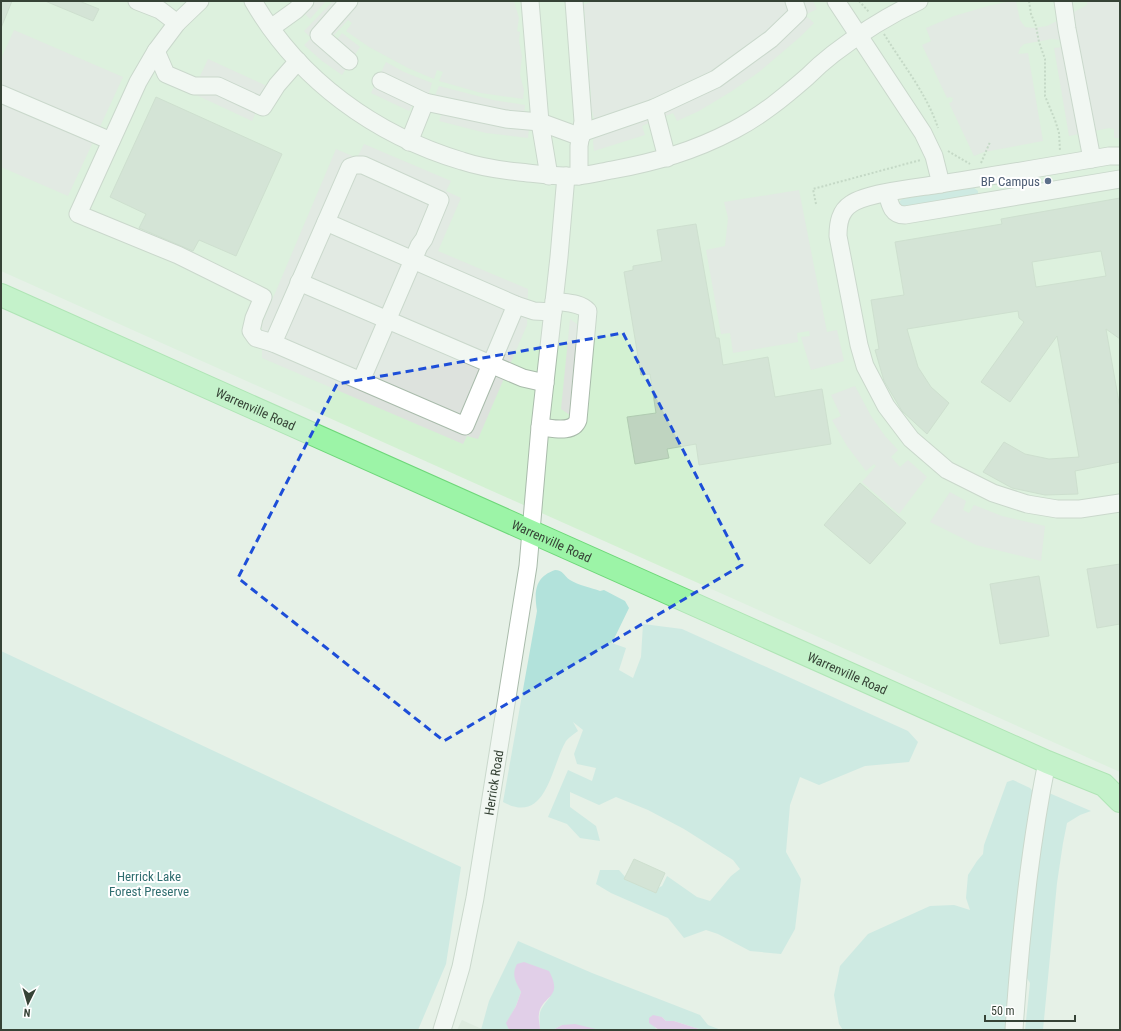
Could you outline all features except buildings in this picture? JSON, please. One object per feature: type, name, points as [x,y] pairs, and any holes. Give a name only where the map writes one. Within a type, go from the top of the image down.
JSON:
[{"type":"main road","name":"Warrenville Road","points":[[1,295],[531,533],[1047,762],[1112,784],[1120,801]]},
{"type":"street","points":[[137,1],[160,10],[177,23]]},
{"type":"street","points":[[200,1],[177,23],[156,50],[138,82],[78,214],[178,254],[263,297],[254,318],[251,331],[256,338],[273,343],[465,426],[516,305]]},
{"type":"street","points":[[253,1],[282,43],[307,71],[359,114],[394,135],[463,162],[549,176],[572,176],[667,158],[683,153],[736,130],[786,95],[832,54],[906,7],[919,1]]},
{"type":"street","points":[[271,28],[296,10],[305,1]]},
{"type":"street","points":[[348,61],[319,35],[349,1]]},
{"type":"street","points":[[530,1],[540,122],[549,176]]},
{"type":"street","name":"Herrick Road","points":[[442,1030],[466,947],[528,566],[540,427],[554,307],[572,176],[583,121],[574,1]]},
{"type":"street","points":[[381,81],[424,102],[506,119],[540,122],[581,135],[654,108],[716,79],[771,39],[798,13],[794,1]]},
{"type":"street","points":[[836,1],[923,133],[934,156],[941,184]]},
{"type":"street","points":[[1063,1],[1092,159]]},
{"type":"street","points":[[156,50],[166,74],[194,86],[218,86],[264,107],[276,85],[298,61]]},
{"type":"street","points":[[1,94],[111,142]]},
{"type":"street","points":[[409,142],[424,102]]},
{"type":"street","points":[[654,108],[667,158]]},
{"type":"street","points":[[1120,156],[1062,164],[979,172],[941,184],[861,199],[847,207],[842,215],[839,221],[838,236],[859,345],[865,366],[877,391],[896,421],[911,439],[948,470],[993,493],[1027,504],[1057,509],[1080,509],[1120,503]]},
{"type":"street","points":[[273,343],[350,167],[362,165],[440,200],[361,381]]},
{"type":"street","points":[[979,172],[988,201]]},
{"type":"street","points":[[887,193],[892,209],[896,214],[901,215],[1120,179]]},
{"type":"street","points":[[326,222],[516,305],[534,310],[579,305],[585,308],[588,311],[578,420],[576,425],[564,429],[540,427]]},
{"type":"street","points":[[299,282],[491,365],[523,378],[545,382]]},
{"type":"street","points":[[1014,1030],[1018,969],[1034,833],[1047,762]]},
{"type":"path","points":[[859,1],[872,15]]},
{"type":"path","points":[[1029,1],[1031,14],[1036,26],[1039,42],[1045,59],[1046,71],[1044,90],[1059,133],[1062,164]]},
{"type":"path","points":[[883,33],[925,99],[938,129]]},
{"type":"path","points":[[816,204],[813,189],[919,161],[946,150],[979,172]]},
{"type":"highlighted area","points":[[623,333],[742,565],[444,741],[238,578],[337,384]]},
{"type":"shaded area","points":[[1,1],[1120,1],[1120,772],[1,271]]},
{"type":"shaded area","points":[[292,1],[326,1],[310,19]]},
{"type":"shaded area","points":[[333,1],[514,1],[519,18],[517,31],[520,32],[519,41],[522,56],[520,75],[524,90],[523,99],[481,93],[439,81],[443,72],[437,70],[434,79],[408,68],[369,47],[346,31],[352,23],[348,20],[332,37],[336,41],[342,33],[360,47],[342,75],[322,61],[304,45],[311,38],[304,31]]},
{"type":"shaded area","points":[[593,1],[813,1],[817,9],[805,15],[814,23],[800,37],[759,72],[732,91],[699,111],[677,121],[673,113],[642,126],[645,135],[594,151],[593,142],[596,126],[591,107],[591,92],[589,83],[590,78],[588,69],[590,52],[584,30],[585,13],[582,5]]},
{"type":"shaded area","points":[[1016,1],[1020,20],[1025,27],[1034,28],[1047,26],[1053,23],[1087,5],[1087,1],[1120,1],[1120,138],[1114,138],[1114,129],[1109,128],[1069,136],[1054,48],[1063,47],[1064,44],[1060,40],[1052,39],[1024,44],[1020,48],[1018,54],[1028,53],[1043,141],[984,152],[974,156],[949,103],[952,102],[953,98],[947,98],[922,45],[931,41],[926,28],[954,16]]},
{"type":"shaded area","points":[[14,30],[123,77],[68,196],[1,167],[1,59]]},
{"type":"shaded area","points":[[208,59],[267,86],[252,121],[192,93]]},
{"type":"shaded area","points":[[386,62],[404,72],[432,83],[429,93],[435,95],[439,86],[493,100],[525,105],[524,114],[529,128],[528,138],[486,133],[439,121],[442,112],[414,102],[409,111],[371,93]]},
{"type":"shaded area","points":[[364,144],[451,181],[446,191],[461,198],[438,251],[528,289],[527,325],[478,439],[467,436],[463,444],[262,358],[262,324],[336,149],[357,158]]},
{"type":"shaded area","points":[[799,190],[827,332],[837,330],[844,361],[811,370],[801,337],[810,336],[809,331],[797,333],[798,342],[733,353],[730,333],[721,334],[706,250],[725,246],[728,218],[724,202]]},
{"type":"shaded area","points":[[570,319],[591,334],[582,423],[561,409]]},
{"type":"shaded area","points":[[855,386],[871,416],[885,436],[898,450],[891,457],[900,467],[908,460],[927,477],[899,514],[862,482],[876,466],[874,464],[866,471],[847,446],[832,420],[841,416],[831,395]]},
{"type":"shaded area","points":[[950,492],[966,501],[963,510],[969,513],[974,505],[1002,516],[1045,526],[1041,561],[976,545],[930,522]]},
{"type":"shaded area","points":[[524,962],[549,971],[553,980],[553,992],[544,1003],[539,1014],[540,1030],[509,1030],[506,1023],[516,1006],[521,992],[514,975],[515,968],[517,964]]},
{"type":"shaded area","points":[[653,1015],[662,1017],[666,1021],[674,1021],[702,1030],[659,1030],[649,1023],[649,1018]]},
{"type":"shaded area","points":[[462,1020],[484,1030],[457,1030]]},
{"type":"shaded area","points":[[575,1024],[600,1030],[553,1030],[562,1025]]},
{"type":"green space","points":[[973,187],[978,191],[978,196],[905,210],[899,205],[899,202],[902,199]]},
{"type":"green space","points":[[555,570],[562,572],[573,582],[600,591],[604,590],[625,601],[629,608],[612,643],[626,648],[619,670],[633,678],[641,657],[643,624],[682,629],[908,731],[918,742],[909,762],[865,766],[819,785],[800,777],[790,805],[786,852],[801,879],[795,929],[781,954],[750,951],[718,934],[706,930],[684,938],[668,918],[611,893],[596,884],[600,870],[619,870],[627,879],[654,890],[662,886],[667,876],[697,897],[710,901],[731,876],[740,869],[733,860],[684,829],[648,810],[616,797],[599,805],[570,792],[570,807],[596,826],[600,841],[580,838],[567,824],[548,817],[568,770],[592,781],[596,768],[577,764],[574,754],[583,730],[573,722],[578,731],[566,741],[551,778],[538,800],[529,806],[518,807],[503,802],[537,611],[537,586],[543,577]]},
{"type":"green space","name":"Herrick Lake Forest Preserve","points":[[1,651],[461,867],[446,964],[418,1030],[1,1030]]},
{"type":"green space","points":[[1013,780],[1030,788],[1035,794],[1010,1030],[843,1030],[839,1024],[834,995],[840,966],[868,934],[930,906],[954,905],[970,910],[966,898],[968,875],[983,854],[984,845],[1007,782]]},
{"type":"green space","points":[[1049,793],[1091,811],[1080,815],[1067,823],[1057,883],[1043,1030],[1025,1030],[1030,983],[1025,975],[1044,803]]},
{"type":"green space","points":[[518,941],[592,973],[700,1015],[708,1025],[721,1030],[702,1030],[674,1021],[666,1021],[662,1017],[655,1028],[659,1030],[600,1030],[562,1025],[553,1030],[540,1030],[540,1012],[550,997],[516,981],[521,992],[516,1006],[507,1023],[509,1030],[481,1030],[489,1001]]},
{"type":"place","name":"BP Campus","points":[[1048,181]]}]
